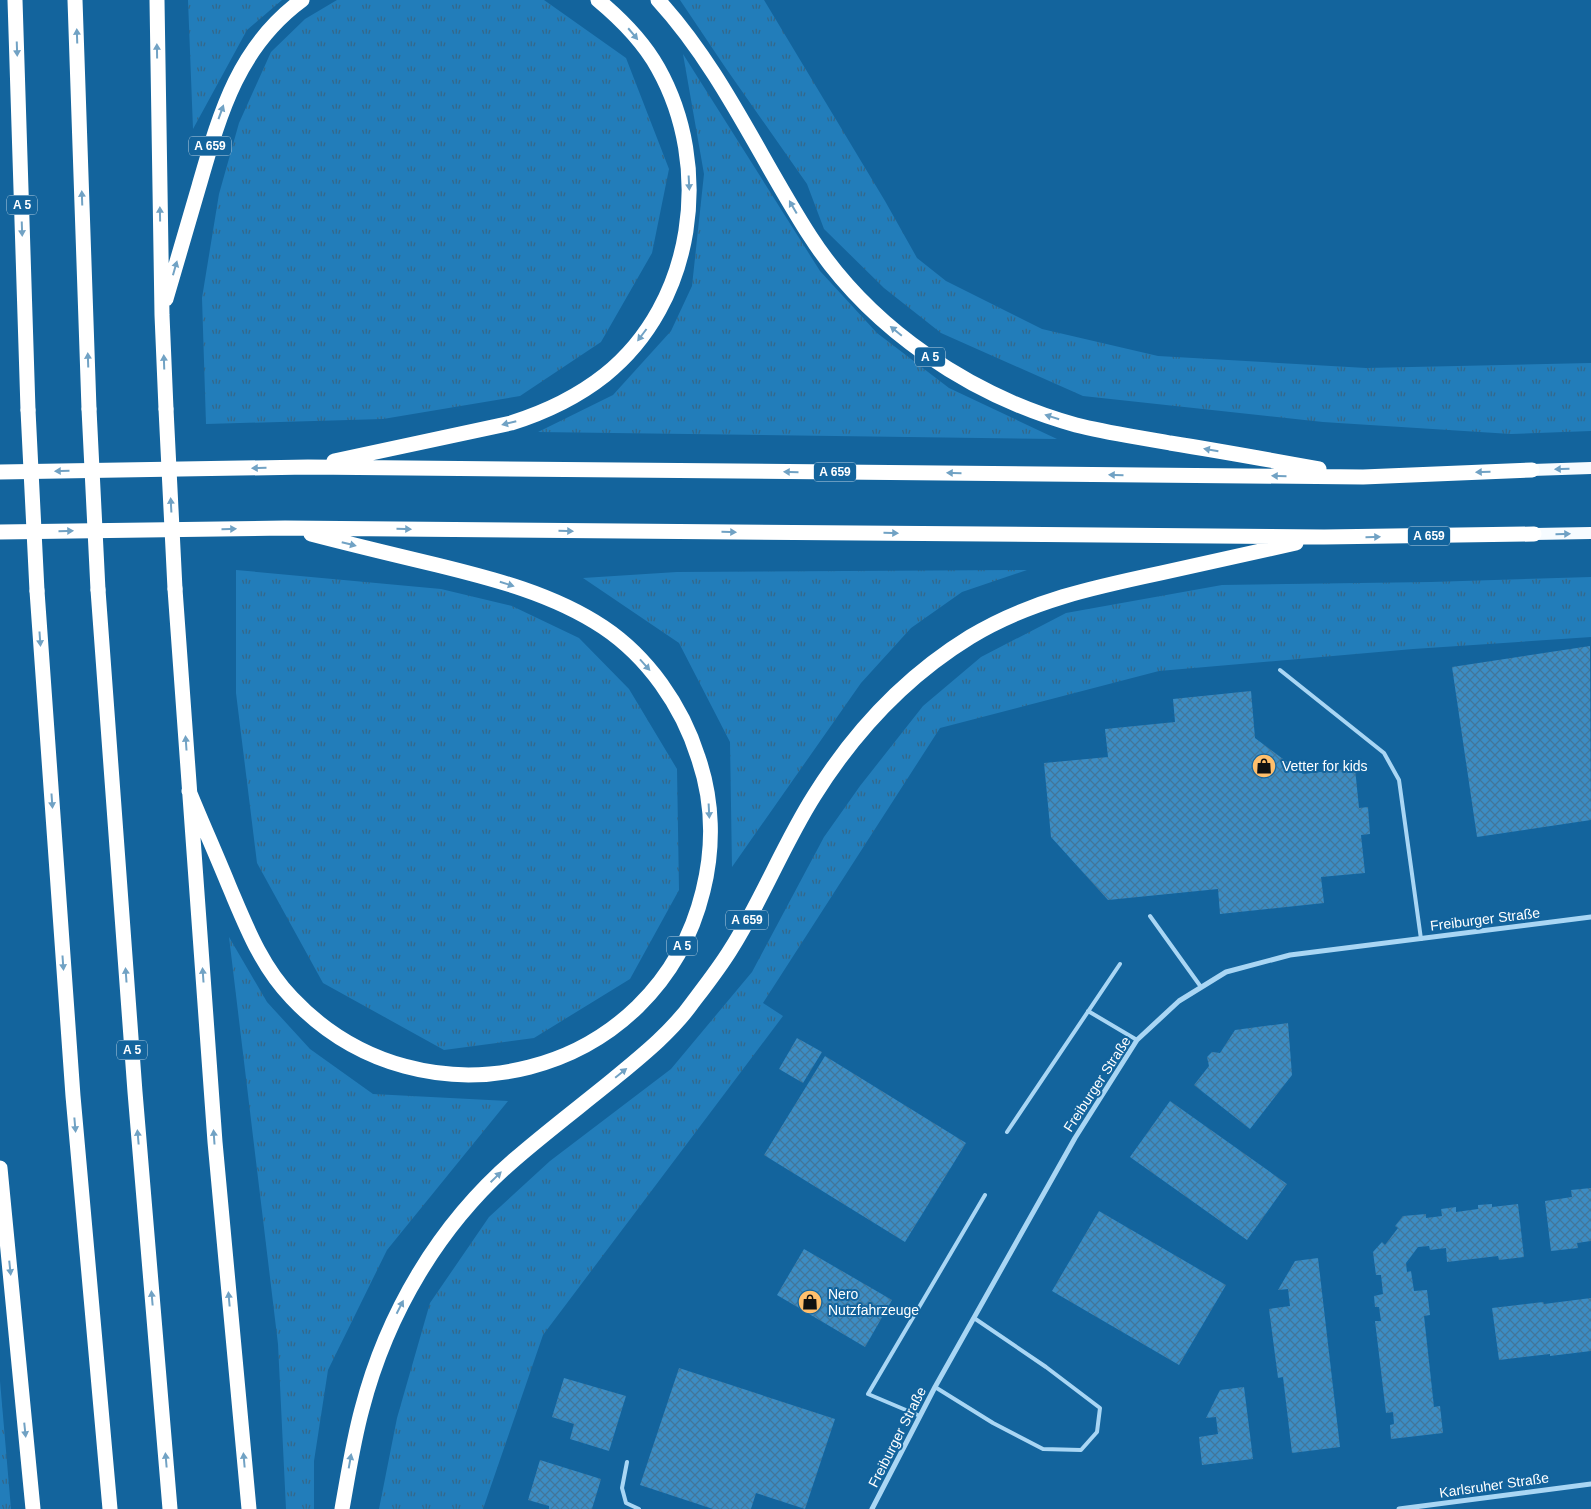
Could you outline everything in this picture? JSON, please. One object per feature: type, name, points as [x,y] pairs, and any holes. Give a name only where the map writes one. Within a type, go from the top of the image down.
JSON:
[{"type":"highway","name":"A 5","points":[[15,0],[28,410],[37,591],[73,1096],[110,1509]]},
{"type":"highway","name":"A 5","points":[[76,0],[89,409],[98,590],[135,1092],[170,1509]]},
{"type":"highway","points":[[156,0],[162,315],[175,589],[215,1142],[249,1509]]},
{"type":"highway","name":"A 659","points":[[162,315],[222,108],[233,84],[259,43],[275,24],[302,0]]},
{"type":"highway","name":"A 659","points":[[308,467],[511,422],[536,415],[561,404],[606,374],[626,355],[644,334],[659,310],[672,281],[682,251],[688,220],[690,188],[687,156],[681,125],[671,96],[658,68],[640,42],[620,19],[598,0]]},
{"type":"highway","name":"A 5","points":[[658,0],[677,21],[704,58],[810,237],[835,270],[863,301],[893,329],[926,354],[961,377],[998,396],[1037,412],[1077,425],[1363,477]]},
{"type":"highway","name":"A 659","points":[[0,472],[308,467],[1363,477],[1532,470]]},
{"type":"highway","name":"A 5","points":[[189,791],[254,945],[270,972],[314,1020],[340,1038],[369,1054],[407,1067],[466,1076],[501,1074],[534,1067],[566,1056],[624,1020],[649,996],[670,968],[687,938],[699,906],[707,873],[711,839],[709,805],[703,771],[692,738],[677,708],[658,680],[635,654],[603,627],[563,605],[522,588],[481,576],[285,528]]},
{"type":"highway","name":"A 659","points":[[0,532],[285,528],[1324,537],[1534,534]]},
{"type":"highway","name":"A 659","points":[[342,1509],[358,1427],[374,1369],[393,1321],[416,1277],[438,1242],[472,1200],[512,1162],[634,1062],[678,1021],[731,950],[814,797],[846,749],[882,705],[924,669],[970,637],[1039,604],[1103,585],[1324,537]]},
{"type":"highway","points":[[0,1168],[33,1509]]},
{"type":"main road","points":[[1532,470],[1591,468]]},
{"type":"main road","points":[[1534,534],[1591,533]]},
{"type":"street","name":"Freiburger Straße","points":[[872,1509],[935,1387],[1075,1138],[1137,1040],[1179,1001],[1226,972],[1290,955],[1591,917]]},
{"type":"street","name":"Karlsruher Straße","points":[[1400,1509],[1591,1484]]},
{"type":"lane","points":[[1280,670],[1384,754],[1399,780],[1421,939]]},
{"type":"lane","points":[[1150,916],[1201,987]]},
{"type":"lane","points":[[1007,1132],[1120,964]]},
{"type":"lane","points":[[1088,1012],[1137,1040]]},
{"type":"lane","points":[[920,1416],[868,1394],[986,1194]]},
{"type":"lane","points":[[935,1387],[992,1423],[1043,1450],[1081,1450],[1097,1432],[1100,1408],[1046,1367],[974,1318]]},
{"type":"lane","points":[[627,1462],[622,1488],[626,1503],[639,1509]]},
{"type":"green space","points":[[188,0],[282,0],[247,30],[193,129]]},
{"type":"green space","points":[[337,0],[544,0],[626,58],[669,169],[652,253],[601,342],[520,396],[383,419],[206,424],[202,298],[219,194],[239,123],[271,52],[305,19]]},
{"type":"green space","points":[[680,0],[764,0],[885,201],[917,258],[946,281],[1042,329],[1158,356],[1366,368],[1591,363],[1591,431],[1511,434],[1323,422],[1083,396],[941,333],[884,288],[824,229],[807,184]]},
{"type":"green space","points":[[683,54],[820,271],[877,333],[949,388],[1057,439],[538,432],[613,395],[671,331],[692,286],[704,174]]},
{"type":"green space","points":[[236,570],[441,589],[512,606],[579,638],[629,689],[677,769],[679,890],[630,979],[534,1038],[444,1050],[323,983],[257,863],[236,693]]},
{"type":"green space","points":[[1027,570],[962,592],[911,628],[861,683],[732,867],[730,742],[679,643],[583,578],[677,572]]},
{"type":"green space","points":[[1591,577],[1591,637],[1413,649],[1159,671],[940,728],[763,1003],[783,1016],[543,1335],[483,1509],[379,1509],[397,1418],[430,1303],[489,1217],[550,1161],[671,1069],[752,972],[824,837],[860,786],[923,706],[981,657],[1066,613],[1222,585],[1431,582]]},
{"type":"green space","points":[[229,937],[267,1002],[310,1049],[373,1094],[508,1101],[387,1250],[328,1370],[314,1461],[314,1509],[286,1509],[278,1344]]},
{"type":"green space","points":[[0,1381],[11,1509],[0,1509]]},
{"type":"building","points":[[1590,646],[1591,820],[1477,837],[1452,667]]},
{"type":"building","points":[[1251,691],[1255,738],[1303,774],[1355,768],[1359,808],[1368,807],[1370,834],[1361,835],[1365,873],[1321,877],[1324,903],[1220,914],[1218,889],[1108,900],[1051,837],[1044,763],[1108,757],[1105,729],[1175,722],[1173,699]]},
{"type":"building","points":[[1288,1023],[1292,1075],[1250,1129],[1194,1085],[1209,1066],[1207,1057],[1212,1052],[1220,1053],[1235,1030]]},
{"type":"building","points":[[797,1038],[822,1052],[803,1083],[779,1069]]},
{"type":"building","points":[[825,1056],[966,1143],[905,1242],[764,1155]]},
{"type":"building","points":[[1170,1101],[1287,1184],[1247,1240],[1130,1157]]},
{"type":"building","points":[[1591,1188],[1591,1241],[1577,1243],[1578,1248],[1551,1251],[1545,1201],[1572,1197],[1571,1190]]},
{"type":"building","points":[[1492,1204],[1492,1207],[1518,1204],[1524,1257],[1499,1260],[1498,1256],[1447,1262],[1446,1248],[1430,1250],[1429,1246],[1418,1247],[1406,1263],[1407,1272],[1411,1271],[1414,1291],[1427,1290],[1430,1315],[1424,1316],[1434,1407],[1440,1406],[1443,1433],[1391,1439],[1390,1425],[1394,1424],[1393,1412],[1386,1413],[1375,1321],[1381,1321],[1379,1307],[1375,1307],[1374,1296],[1383,1294],[1381,1275],[1376,1275],[1373,1252],[1382,1242],[1385,1245],[1398,1228],[1395,1226],[1403,1216],[1426,1214],[1426,1218],[1442,1216],[1441,1209],[1456,1207],[1456,1212],[1478,1209],[1478,1205]]},
{"type":"building","points":[[1099,1211],[1226,1285],[1179,1365],[1052,1291]]},
{"type":"building","points":[[804,1249],[892,1300],[865,1347],[777,1295]]},
{"type":"building","points":[[1318,1258],[1340,1447],[1292,1453],[1283,1377],[1278,1378],[1269,1309],[1290,1306],[1288,1289],[1278,1290],[1295,1261]]},
{"type":"building","points":[[1591,1298],[1591,1351],[1499,1360],[1492,1308]]},
{"type":"building","points":[[679,1368],[835,1419],[805,1509],[756,1493],[751,1509],[713,1509],[640,1485]]},
{"type":"building","points":[[564,1378],[626,1396],[609,1451],[570,1439],[574,1424],[552,1417]]},
{"type":"building","points":[[1244,1387],[1253,1459],[1202,1465],[1199,1437],[1218,1434],[1216,1417],[1206,1418],[1220,1390]]},
{"type":"building","points":[[540,1460],[601,1479],[592,1509],[549,1509],[549,1506],[528,1500]]},
{"type":"place","name":"Vetter for kids","points":[[1264,766]]},
{"type":"place","name":"Nero Nutzfahrzeuge","points":[[810,1302]]}]
